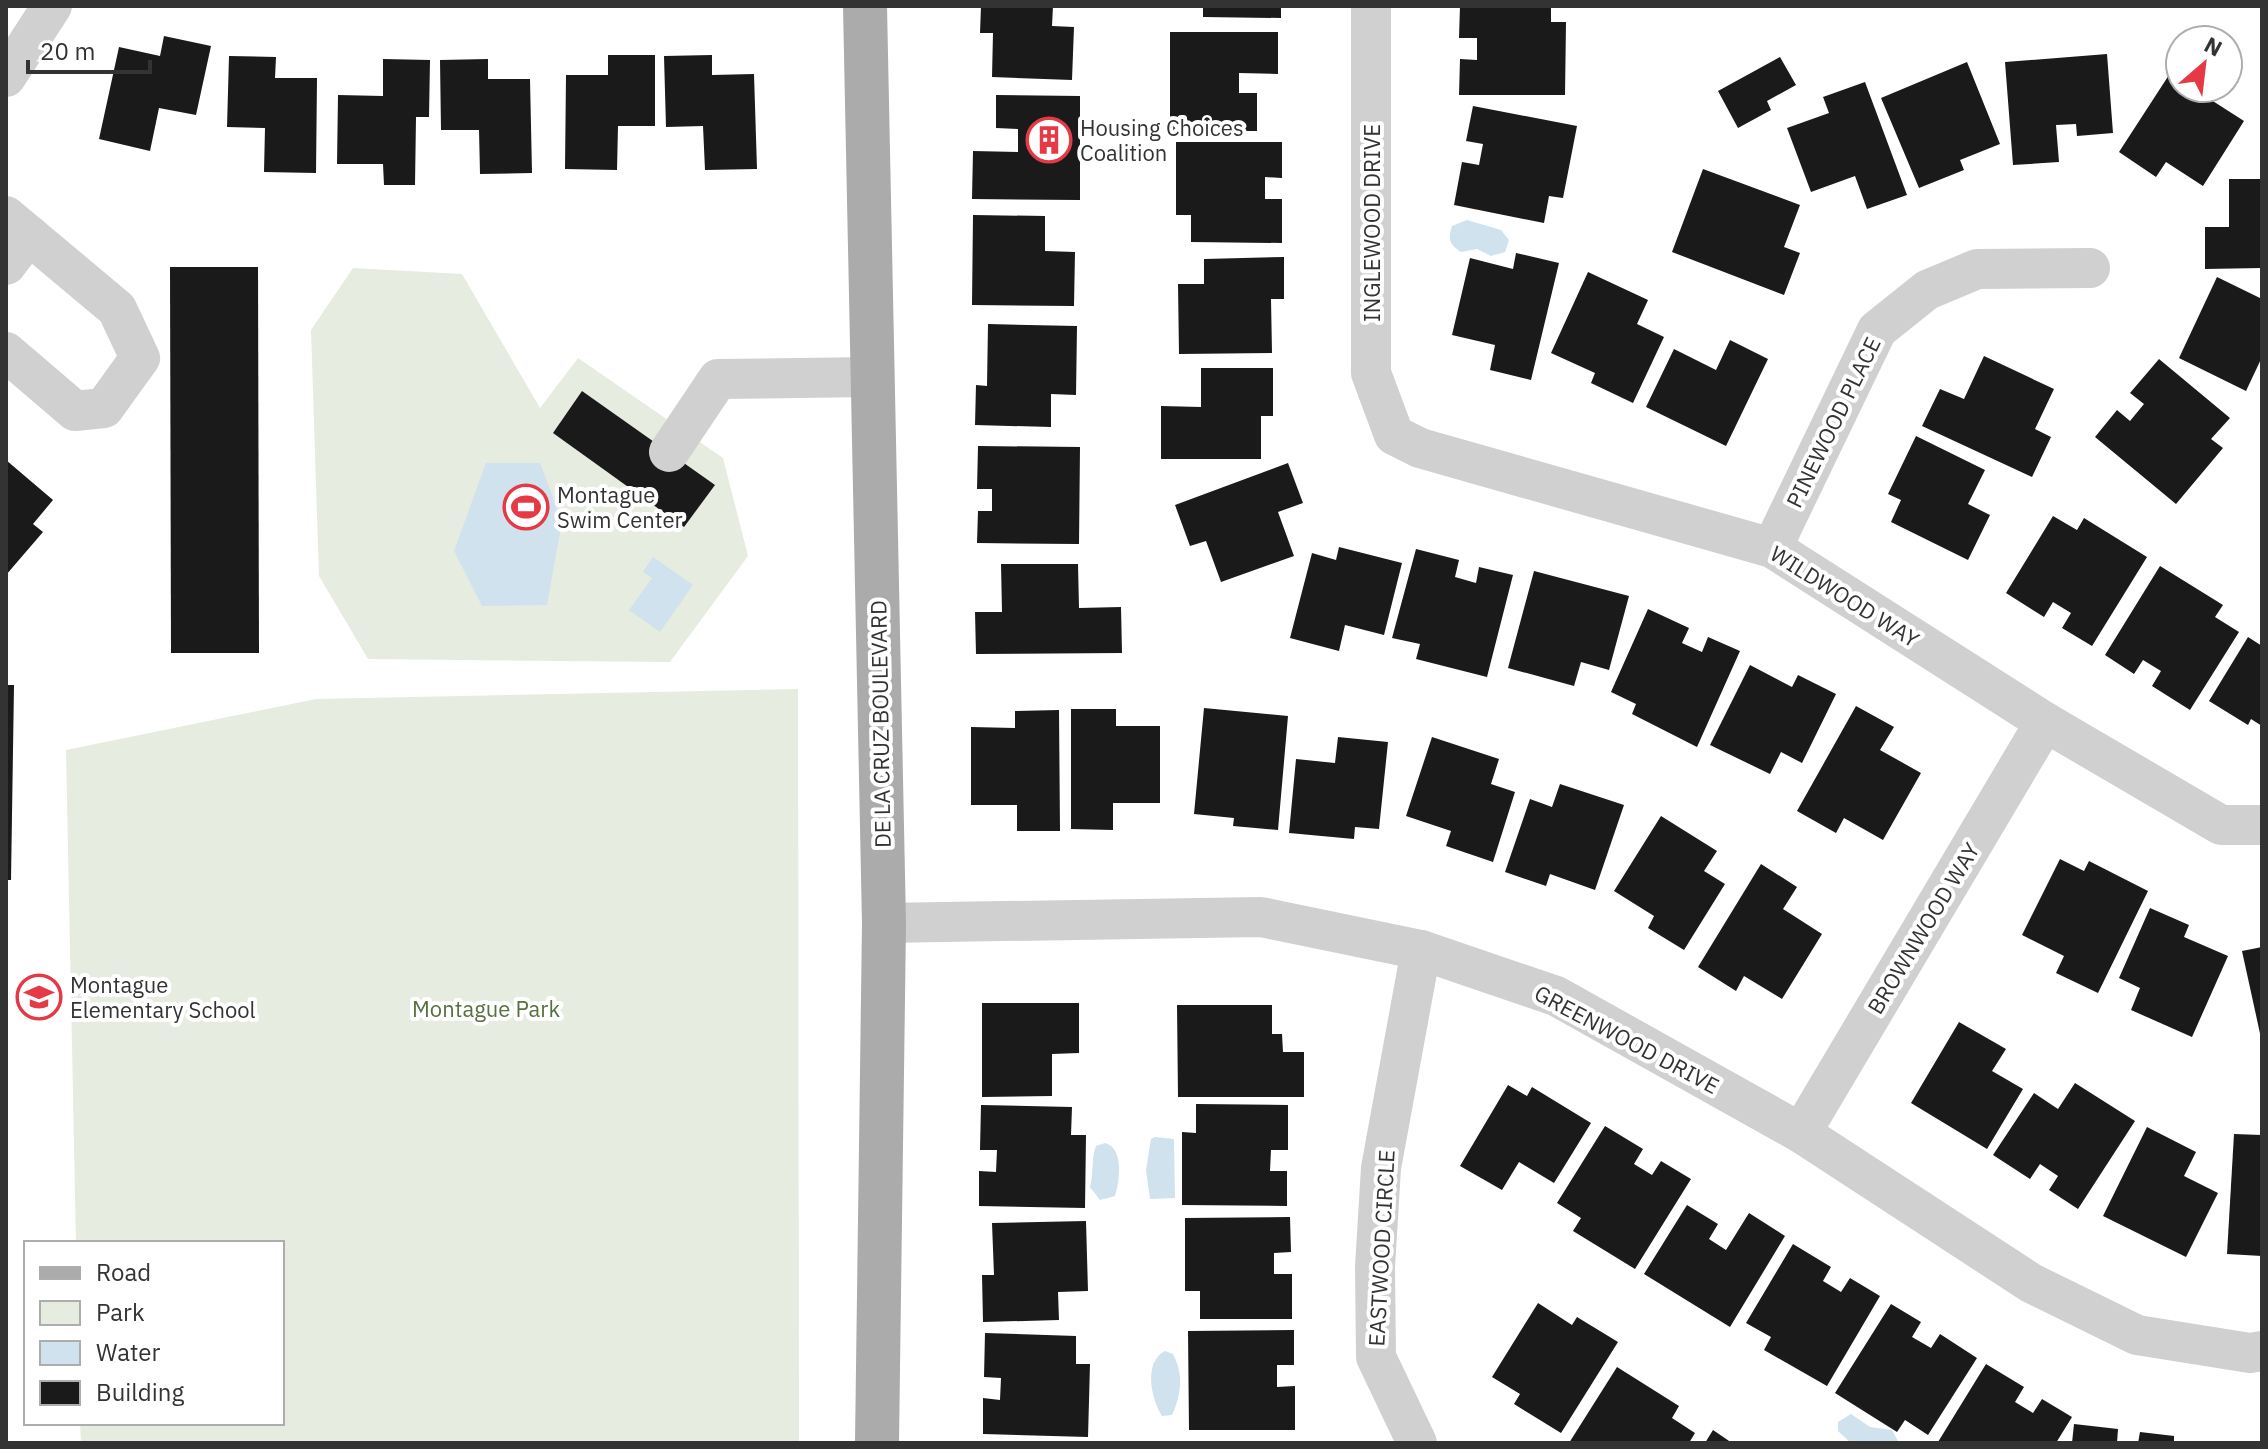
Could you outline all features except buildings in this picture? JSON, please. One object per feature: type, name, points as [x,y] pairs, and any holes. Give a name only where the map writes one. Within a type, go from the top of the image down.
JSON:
[{"type":"main road","name":"DE LA CRUZ BOULEVARD","points":[[865,6],[884,923],[877,1443]]},
{"type":"street","points":[[6,77],[52,6]]},
{"type":"street","name":"INGLEWOOD DRIVE","points":[[1371,6],[1371,373],[1394,435]]},
{"type":"street","points":[[6,352],[75,411],[104,408],[140,358],[117,309],[14,239]]},
{"type":"street","name":"PINEWOOD PLACE","points":[[1772,548],[1877,330],[1927,290],[1977,269],[2090,268]]},
{"type":"street","points":[[669,452],[718,379],[873,377]]},
{"type":"street","name":"WILDWOOD WAY","points":[[1394,435],[1420,448],[1772,548],[2045,722],[2221,825],[2262,825]]},
{"type":"street","name":"BROWNWOOD WAY","points":[[1801,1133],[2045,722]]},
{"type":"street","name":"GREENWOOD DRIVE","points":[[884,923],[1261,917],[1421,950],[1556,996],[1801,1133],[2031,1283],[2137,1335],[2250,1353],[2262,1351]]},
{"type":"street","name":"EASTWOOD CIRCLE","points":[[1417,1443],[1376,1357],[1375,1267],[1381,1168],[1421,950]]},
{"type":"green space","name":"Montague Swim Center","points":[[353,268],[462,274],[540,408],[578,358],[723,458],[748,556],[670,662],[368,659],[319,576],[311,330]]},
{"type":"green space","name":"Montague Park","points":[[798,689],[799,1443],[81,1443],[80,1425],[284,1425],[284,1241],[76,1241],[66,750],[316,699]]},
{"type":"water","points":[[1467,220],[1501,230],[1509,240],[1505,252],[1491,256],[1477,249],[1461,252],[1457,249],[1450,241],[1452,226]]},
{"type":"water","points":[[486,463],[540,463],[562,521],[547,605],[482,606],[454,551]]},
{"type":"water","points":[[653,557],[693,585],[660,632],[629,610],[652,578],[643,572]]},
{"type":"water","points":[[1151,1139],[1174,1139],[1175,1198],[1150,1199],[1146,1170]]},
{"type":"water","points":[[1105,1143],[1115,1151],[1119,1174],[1115,1196],[1100,1200],[1090,1187],[1096,1146]]},
{"type":"water","points":[[1165,1351],[1173,1354],[1180,1385],[1172,1415],[1162,1416],[1152,1391],[1151,1372],[1158,1356]]},
{"type":"water","points":[[1851,1414],[1870,1427],[1892,1430],[1899,1443],[1851,1443],[1838,1431],[1838,1422]]},
{"type":"place","name":"Housing Choices Coalition","points":[[1049,140]]},
{"type":"place","name":"Montague Swim Center","points":[[526,507]]},
{"type":"place","name":"Montague Elementary School","points":[[39,997]]}]
